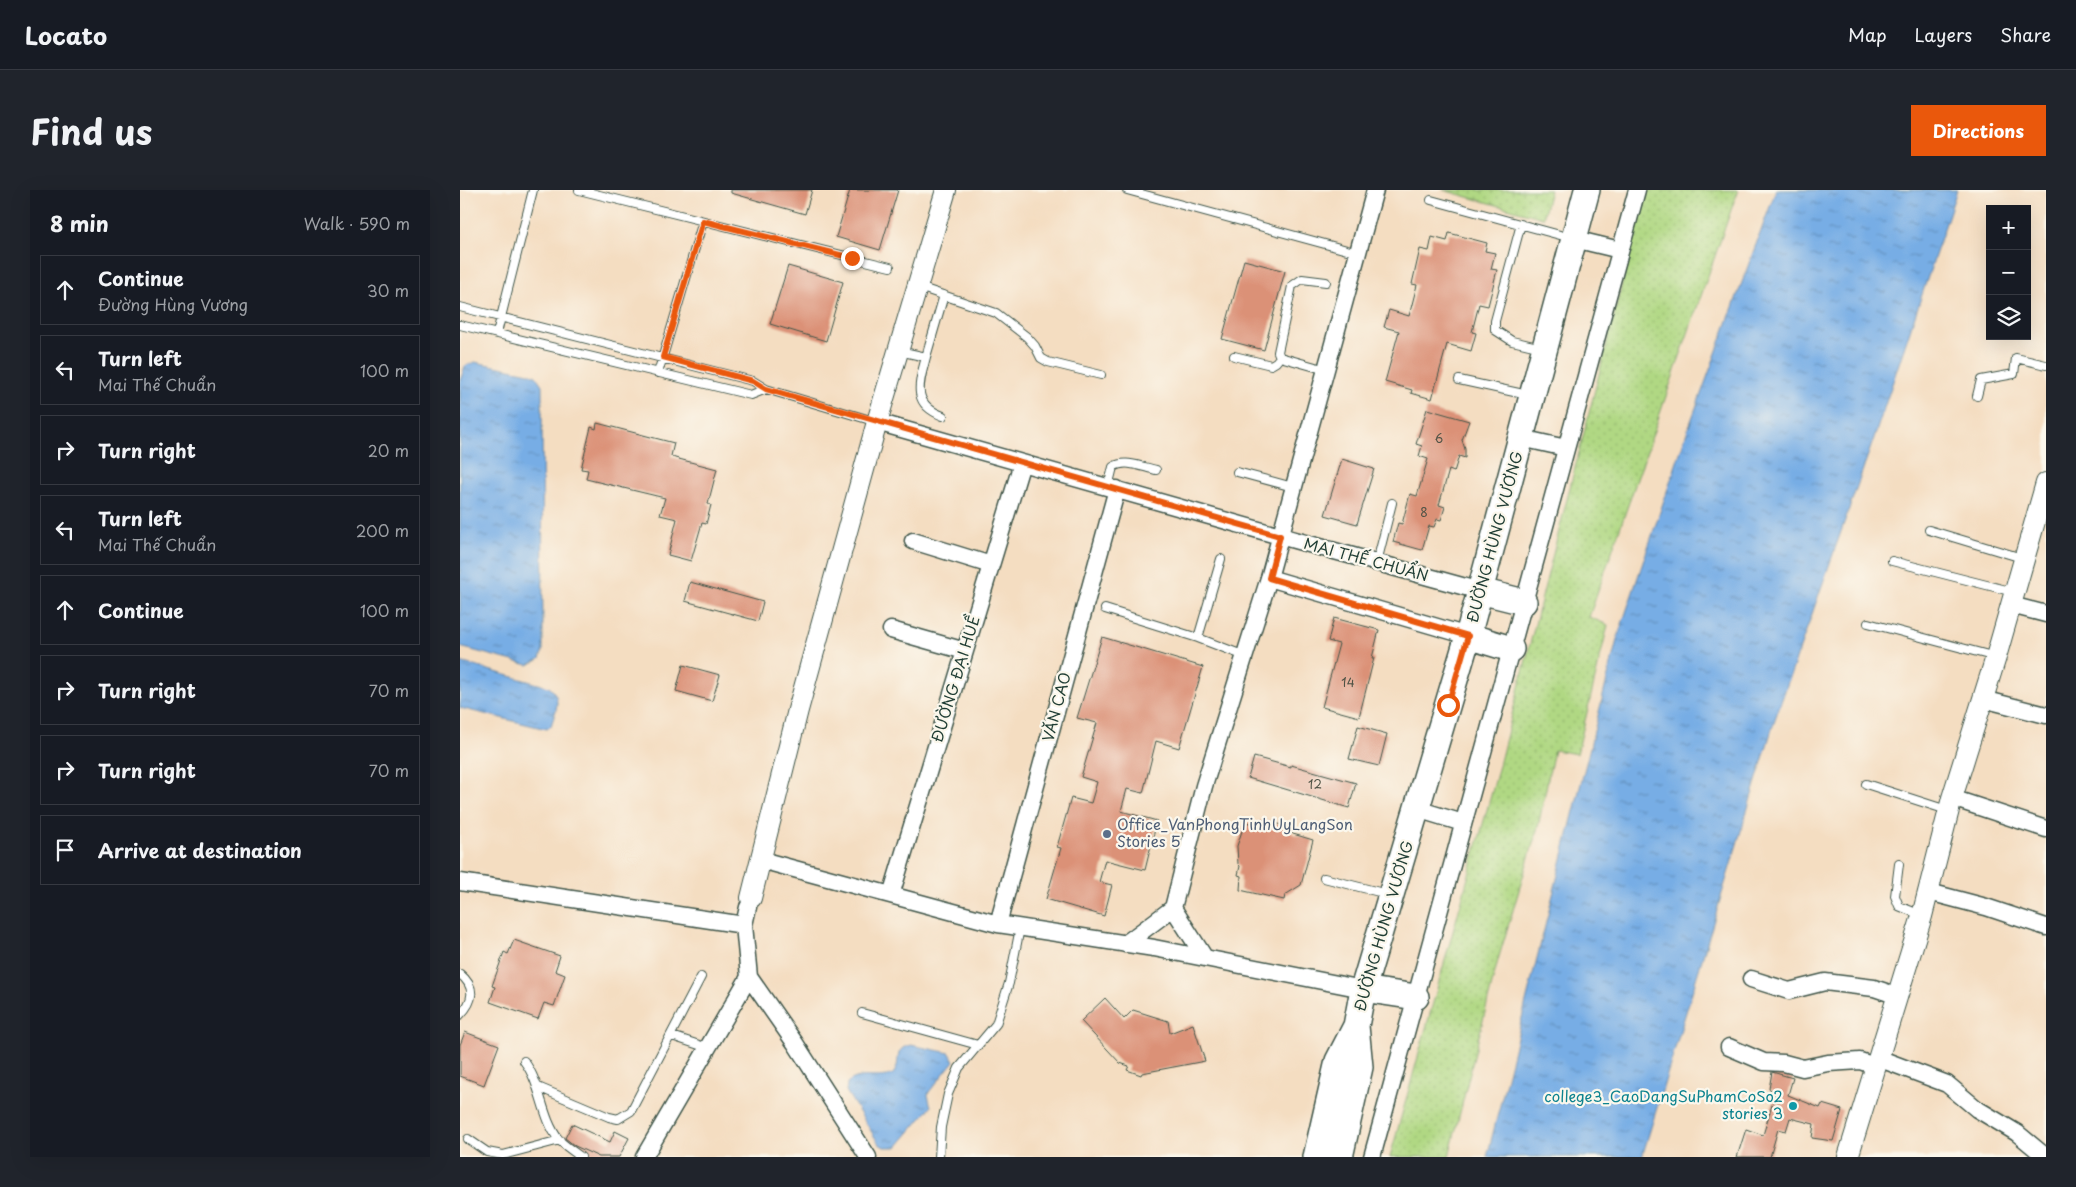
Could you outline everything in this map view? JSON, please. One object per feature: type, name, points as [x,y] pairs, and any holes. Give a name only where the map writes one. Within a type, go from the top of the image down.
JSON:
[{"type":"main road","name":"ĐƯỜNG HÙNG VƯƠNG","points":[[1340,1157],[1360,1066],[1356,1026],[1363,989],[1468,636],[1587,190]]},
{"type":"main road","points":[[1480,591],[1524,602]]},
{"type":"main road","points":[[1468,636],[1511,649]]},
{"type":"main road","points":[[1363,989],[1416,997]]},
{"type":"main road","name":"ĐƯỜNG HÙNG VƯƠNG","points":[[1316,1157],[1338,1061],[1356,1026]]},
{"type":"street","points":[[868,1157],[795,1043],[749,977],[744,925],[798,710],[877,422],[919,287],[946,190]]},
{"type":"street","points":[[1125,944],[1173,908],[1204,786],[1269,578],[1375,190]]},
{"type":"street","points":[[1372,1157],[1637,190]]},
{"type":"street","points":[[1574,239],[1620,250]]},
{"type":"street","name":"MAI THẾ CHUẨN","points":[[877,422],[1480,591]]},
{"type":"street","points":[[1521,438],[1566,448]]},
{"type":"street","name":"ĐƯỜNG ĐẠI HUỀ","points":[[891,895],[1022,463]]},
{"type":"street","points":[[1848,1157],[1922,916],[1951,804],[2046,483]]},
{"type":"street","name":"VĂN CAO","points":[[998,924],[1112,488]]},
{"type":"street","points":[[913,541],[991,564]]},
{"type":"street","points":[[1269,578],[1468,636]]},
{"type":"street","points":[[2013,599],[2046,614]]},
{"type":"street","points":[[891,630],[965,650]]},
{"type":"street","points":[[1983,699],[2046,715]]},
{"type":"street","points":[[1951,804],[2046,829]]},
{"type":"street","points":[[1417,809],[1463,823]]},
{"type":"street","points":[[761,860],[998,924],[1204,958],[1363,989]]},
{"type":"street","points":[[460,882],[744,925]]},
{"type":"street","points":[[1929,892],[1986,907],[2046,928]]},
{"type":"street","points":[[1173,908],[1204,958]]},
{"type":"street","points":[[644,1157],[749,977]]},
{"type":"street","points":[[1751,979],[1789,991],[1825,982],[1874,988],[1898,996]]},
{"type":"street","points":[[1729,1047],[1764,1062],[1784,1063],[1803,1068],[1828,1063],[1876,1062],[1947,1084],[1977,1109],[2017,1133],[2046,1157]]},
{"type":"lane","points":[[497,332],[533,190]]},
{"type":"lane","points":[[579,190],[890,267]]},
{"type":"lane","points":[[1127,190],[1358,253]]},
{"type":"lane","points":[[1431,200],[1574,239]]},
{"type":"lane","points":[[658,373],[703,221]]},
{"type":"lane","points":[[1521,224],[1495,321],[1495,330],[1512,341],[1545,349]]},
{"type":"lane","points":[[1234,356],[1271,365],[1276,362],[1280,357],[1279,346],[1292,286],[1302,279],[1326,282]]},
{"type":"lane","points":[[919,287],[996,313],[1027,337],[1035,346],[1041,358],[1048,362],[1101,376]]},
{"type":"lane","points":[[943,416],[931,412],[924,405],[920,396],[919,386],[944,295]]},
{"type":"lane","points":[[460,307],[753,381],[766,389],[877,422]]},
{"type":"lane","points":[[460,324],[751,395],[766,389]]},
{"type":"lane","points":[[899,351],[926,357]]},
{"type":"lane","points":[[1280,357],[1326,370]]},
{"type":"lane","points":[[1977,396],[1981,380],[2014,374],[2016,358],[2046,365]]},
{"type":"lane","points":[[1459,380],[1532,396]]},
{"type":"lane","points":[[1112,488],[1113,467],[1119,463],[1156,470]]},
{"type":"lane","points":[[1237,472],[1293,488]]},
{"type":"lane","points":[[1377,562],[1392,502]]},
{"type":"lane","points":[[1929,530],[2025,559]]},
{"type":"lane","points":[[1198,638],[1221,559]]},
{"type":"lane","points":[[1892,561],[2013,599]]},
{"type":"lane","points":[[1105,609],[1198,638],[1245,656]]},
{"type":"lane","points":[[1868,622],[1996,657]]},
{"type":"lane","points":[[1866,784],[1951,804]]},
{"type":"lane","points":[[1899,864],[1895,896],[1899,906],[1922,916]]},
{"type":"lane","points":[[1324,878],[1391,895]]},
{"type":"lane","points":[[939,1157],[941,1127],[948,1094],[959,1068],[996,1024],[1009,983],[1020,928]]},
{"type":"lane","points":[[460,974],[466,979],[471,990],[468,1007],[460,1015]]},
{"type":"lane","points":[[538,1086],[609,1117],[618,1119],[631,1112],[701,977]]},
{"type":"lane","points":[[862,1013],[978,1045]]},
{"type":"lane","points":[[672,1036],[709,1048]]},
{"type":"lane","points":[[524,1061],[532,1072],[538,1086],[544,1110],[560,1140],[581,1157]]},
{"type":"lane","points":[[468,1140],[487,1152],[503,1155],[560,1140]]},
{"type":"green space","points":[[1443,190],[1550,190],[1543,218]]},
{"type":"green space","points":[[1646,190],[1738,190],[1589,617],[1608,625],[1577,754],[1554,750],[1538,827],[1498,960],[1449,1157],[1390,1157],[1495,781]]},
{"type":"water","points":[[1776,190],[1957,190],[1874,438],[1775,719],[1642,1157],[1487,1157],[1618,636],[1687,432]]},
{"type":"water","points":[[475,362],[529,373],[536,376],[542,385],[543,650],[540,659],[528,665],[460,647],[460,381],[465,366]]},
{"type":"water","points":[[460,662],[549,687],[557,700],[551,726],[547,729],[460,708]]},
{"type":"water","points":[[911,1045],[950,1053],[954,1061],[929,1092],[931,1107],[897,1147],[884,1147],[879,1144],[846,1091],[847,1083],[852,1079],[881,1077],[893,1074],[896,1069],[899,1053],[905,1047]]},
{"type":"building","points":[[731,190],[812,190],[805,214],[731,193]]},
{"type":"building","points":[[850,190],[898,190],[880,250],[836,237]]},
{"type":"building","points":[[1449,233],[1487,243],[1485,251],[1495,253],[1491,269],[1497,270],[1488,306],[1479,304],[1472,332],[1476,333],[1471,351],[1447,344],[1432,399],[1411,393],[1412,390],[1385,382],[1399,331],[1384,327],[1389,310],[1409,316],[1417,285],[1412,284],[1420,249],[1429,251],[1432,237],[1447,241]]},
{"type":"building","points":[[1244,260],[1285,271],[1264,350],[1222,339]]},
{"type":"building","points":[[788,266],[843,282],[826,341],[770,324]]},
{"type":"building","points":[[1427,409],[1469,421],[1462,440],[1465,458],[1459,456],[1454,472],[1449,470],[1439,505],[1445,507],[1441,520],[1437,519],[1434,527],[1429,526],[1422,550],[1393,542],[1398,523],[1402,524],[1410,494],[1417,496],[1428,459],[1419,456],[1422,446],[1416,444]]},
{"type":"building","points":[[597,423],[674,443],[671,456],[717,469],[708,504],[711,505],[706,524],[702,523],[691,561],[668,555],[677,519],[660,515],[665,498],[586,479],[588,470],[581,469],[591,427],[596,429]]},
{"type":"building","points":[[1342,459],[1374,469],[1357,524],[1325,515]]},
{"type":"building","points":[[690,582],[763,602],[758,621],[685,601]]},
{"type":"building","points":[[1334,618],[1379,630],[1359,717],[1322,707],[1339,644],[1328,641]]},
{"type":"building","points":[[1102,637],[1203,667],[1179,748],[1156,741],[1143,793],[1127,789],[1121,811],[1157,821],[1145,870],[1105,860],[1099,882],[1112,885],[1104,916],[1046,899],[1061,848],[1057,847],[1071,798],[1091,803],[1097,782],[1081,777],[1097,723],[1077,718]]},
{"type":"building","points":[[683,665],[720,675],[712,701],[676,691]]},
{"type":"building","points":[[1358,726],[1387,734],[1379,766],[1349,759]]},
{"type":"building","points":[[1254,757],[1356,783],[1349,808],[1248,778]]},
{"type":"building","points":[[1263,820],[1286,826],[1293,834],[1313,840],[1301,885],[1285,895],[1284,900],[1240,890],[1241,876],[1238,875],[1240,866],[1238,864],[1237,846],[1245,822],[1254,824]]},
{"type":"building","points":[[514,940],[560,956],[555,971],[565,975],[554,1006],[544,1003],[538,1019],[490,1002],[495,987],[492,986],[504,952],[508,954]]},
{"type":"building","points":[[1105,998],[1124,1019],[1133,1010],[1168,1021],[1170,1033],[1193,1024],[1205,1061],[1142,1073],[1141,1075],[1127,1070],[1129,1066],[1120,1063],[1081,1021]]},
{"type":"building","points":[[465,1032],[499,1045],[484,1085],[460,1076],[460,1045]]},
{"type":"building","name":"college3_CaoDangSuPhamCoSo2 stories 3","points":[[1772,1072],[1793,1078],[1788,1095],[1820,1108],[1822,1104],[1842,1110],[1833,1141],[1812,1138],[1814,1124],[1790,1118],[1786,1131],[1778,1129],[1770,1157],[1737,1157],[1746,1129],[1763,1135],[1776,1092],[1769,1089]]},
{"type":"building","points":[[572,1124],[610,1142],[615,1131],[629,1138],[619,1157],[599,1157],[575,1146],[565,1138]]},
{"type":"place","name":"Office_VanPhongTinhUyLangSon Stories 5","points":[[1107,834]]},
{"type":"place","name":"college3_CaoDangSuPhamCoSo2 stories 3","points":[[1793,1106]]},
{"type":"route","points":[[852,258],[703,221],[663,357],[753,381],[766,389],[850,414],[1280,536],[1269,578],[1468,636],[1448,705]]}]
